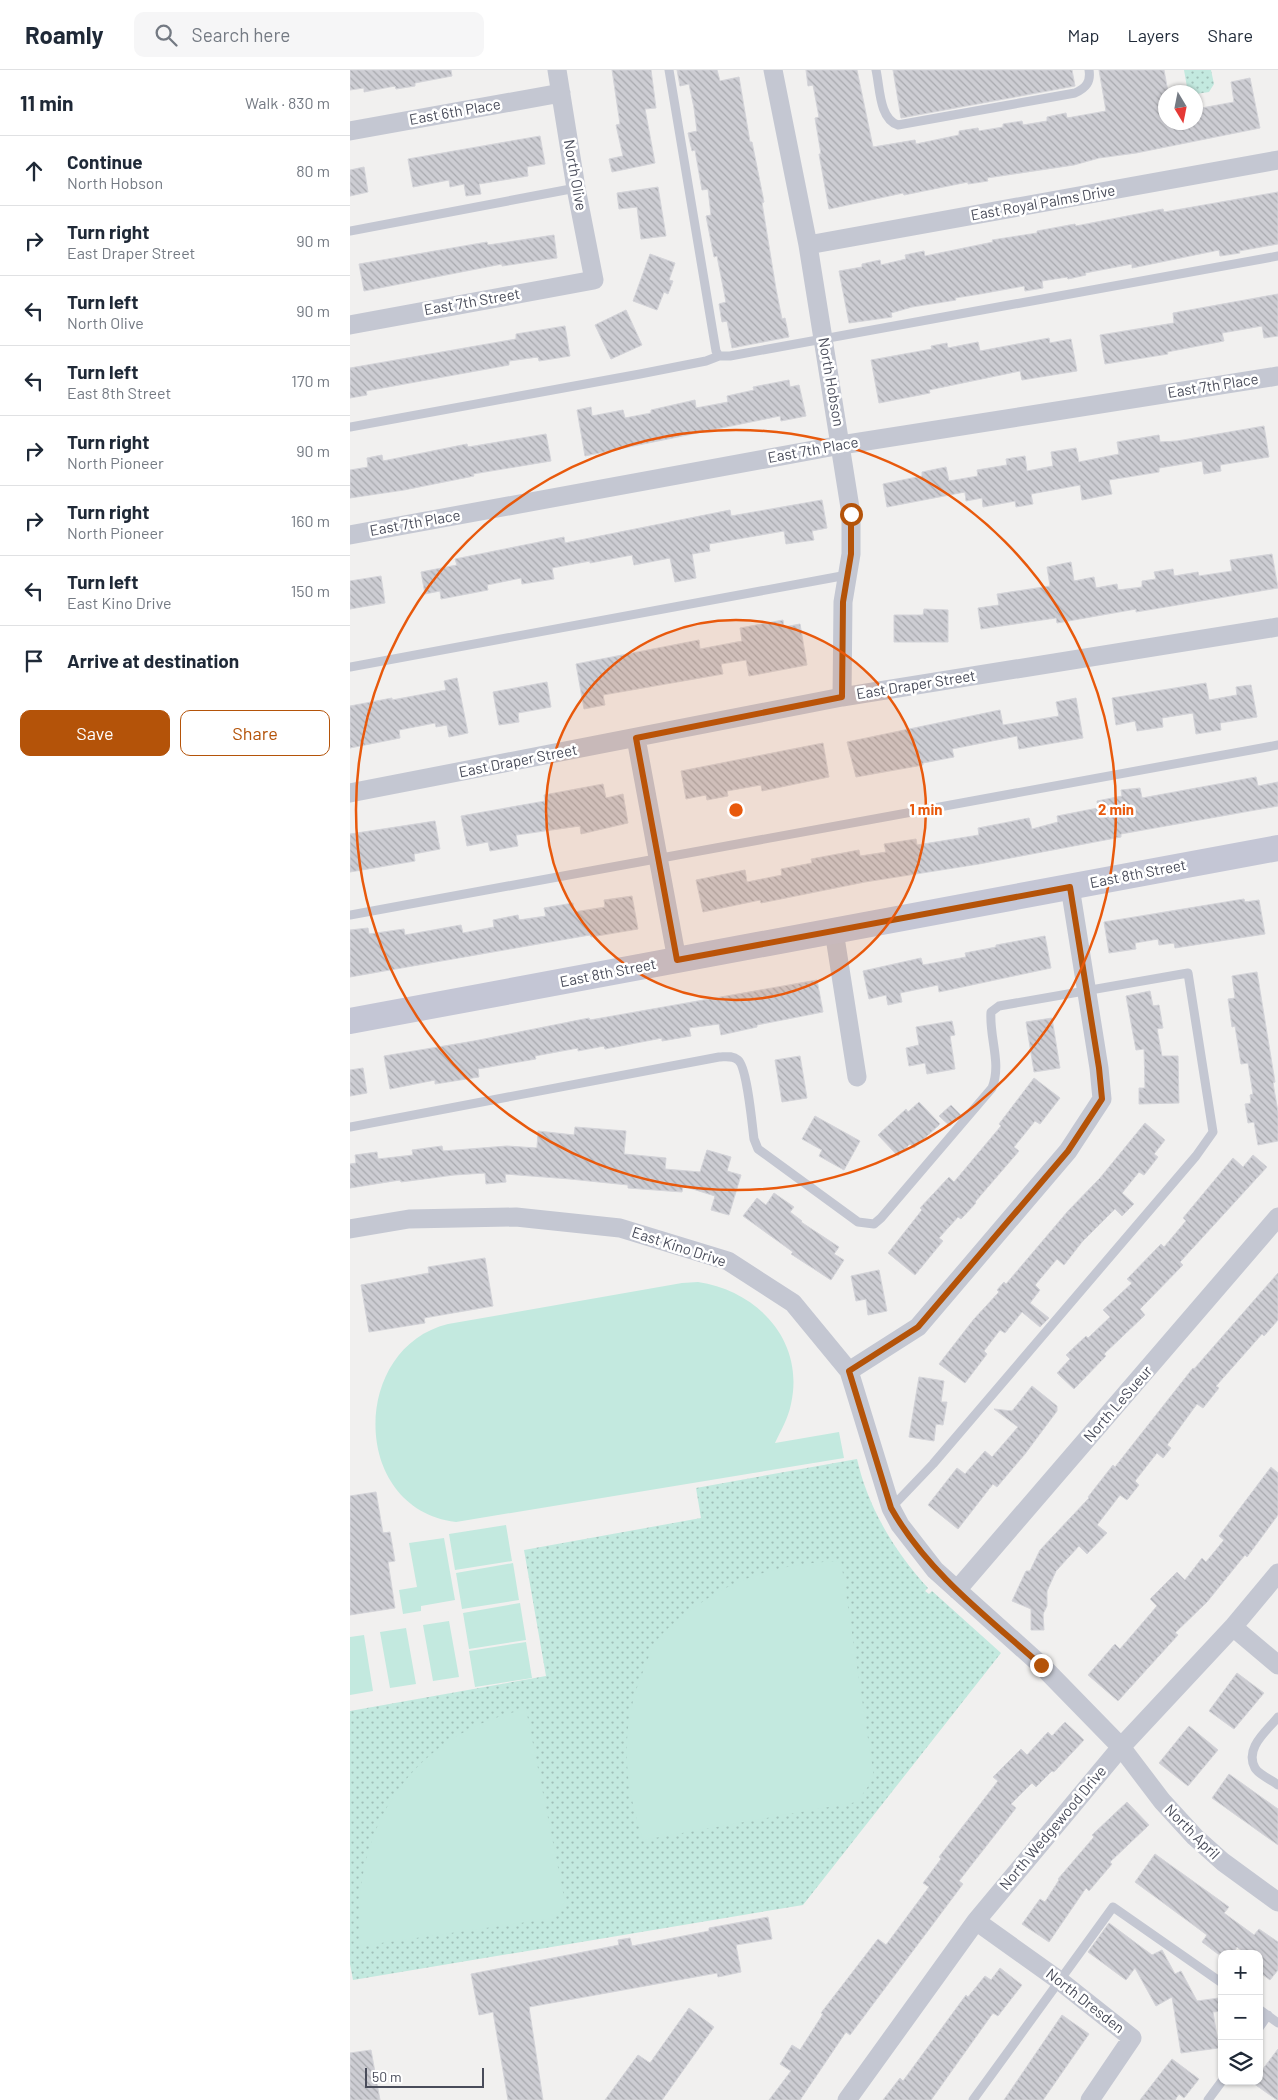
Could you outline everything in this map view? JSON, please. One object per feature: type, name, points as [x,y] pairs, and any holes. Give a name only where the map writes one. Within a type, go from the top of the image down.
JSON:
[{"type":"street","name":"North Olive","points":[[557,70],[576,188],[594,280]]},
{"type":"street","name":"North Hobson","points":[[773,70],[808,245],[851,514],[851,554],[843,602],[842,697]]},
{"type":"street","name":"East 6th Place","points":[[350,131],[561,93]]},
{"type":"street","name":"East Royal Palms Drive","points":[[808,245],[1278,160]]},
{"type":"street","name":"East 7th Street","points":[[350,325],[594,280]]},
{"type":"street","name":"East 7th Place","points":[[350,535],[841,445],[1278,376]]},
{"type":"street","name":"East Draper Street","points":[[350,793],[842,697],[1278,627]]},
{"type":"street","points":[[636,738],[677,960]]},
{"type":"street","name":"East 8th Street","points":[[350,1021],[1070,887],[1277,853]]},
{"type":"street","points":[[849,1371],[918,1327],[1068,1151],[1102,1099],[1099,1068],[1070,887]]},
{"type":"street","points":[[834,931],[857,1077]]},
{"type":"street","name":"East Kino Drive","points":[[350,1229],[409,1219],[467,1217],[516,1218],[620,1228],[728,1261],[793,1303],[849,1371],[891,1508],[900,1524],[935,1570],[1041,1665],[1121,1747]]},
{"type":"street","name":"North LeSueur","points":[[957,1590],[1278,1217]]},
{"type":"street","name":"North Wedgewood Drive","points":[[847,2100],[976,1921],[1121,1747],[1233,1628],[1278,1573]]},
{"type":"street","points":[[1233,1628],[1278,1665]]},
{"type":"street","name":"North April","points":[[1121,1747],[1162,1801],[1195,1838],[1223,1862],[1278,1902]]},
{"type":"street","name":"North Dresden","points":[[976,1921],[1060,1981],[1132,2038],[1090,2100]]},
{"type":"lane","points":[[669,70],[716,351],[719,356]]},
{"type":"lane","points":[[876,70],[886,116],[892,122],[898,124],[1075,93],[1088,84],[1090,78],[1088,70]]},
{"type":"lane","points":[[350,230],[576,188]]},
{"type":"lane","points":[[350,427],[640,374],[706,361],[719,356],[730,356],[824,340],[1278,256]]},
{"type":"lane","points":[[350,667],[847,575]]},
{"type":"lane","points":[[350,915],[1278,745]]},
{"type":"lane","points":[[350,1126],[731,1056],[739,1060],[744,1072],[754,1139],[758,1149],[858,1222],[874,1224],[992,1088],[996,1072],[990,1022],[991,1012],[999,1006],[1188,973],[1213,1132],[1196,1156],[1011,1374],[933,1464],[891,1508]]},
{"type":"lane","points":[[1278,1717],[1252,1748],[1251,1755],[1256,1769],[1278,1785]]},
{"type":"lane","points":[[973,2100],[1113,1907],[1218,1980]]},
{"type":"lane","points":[[1263,2012],[1278,2022]]},
{"type":"lane","points":[[1263,2022],[1268,2015]]},
{"type":"lane","points":[[1208,2100],[1219,2085]]},
{"type":"green space","points":[[1184,70],[1211,70],[1214,84],[1209,92],[1203,93],[1203,85],[1187,85]]},
{"type":"green space","points":[[698,1282],[720,1287],[740,1296],[757,1308],[772,1323],[784,1340],[791,1360],[793,1381],[791,1404],[775,1443],[839,1432],[844,1458],[456,1522],[421,1511],[396,1489],[381,1460],[376,1427],[380,1394],[393,1363],[416,1339],[448,1324],[682,1283]]},
{"type":"green space","points":[[857,1459],[868,1495],[884,1528],[905,1560],[928,1588],[925,1591],[929,1594],[932,1591],[1001,1653],[803,1905],[353,1980],[350,1964],[350,1711],[546,1676],[524,1550],[701,1518],[696,1488]]},
{"type":"green space","points":[[506,1525],[512,1561],[455,1570],[449,1534]]},
{"type":"green space","points":[[444,1538],[455,1600],[421,1606],[421,1611],[403,1614],[399,1590],[417,1587],[409,1543]]},
{"type":"green space","points":[[841,1561],[874,1778],[857,1802],[643,1840],[636,1818],[628,1775],[628,1732],[631,1710],[637,1689],[654,1645],[666,1630],[703,1601],[740,1581],[778,1569],[820,1562]]},
{"type":"green space","points":[[513,1563],[519,1600],[462,1609],[456,1573]]},
{"type":"green space","points":[[520,1603],[526,1640],[469,1649],[463,1613]]},
{"type":"green space","points":[[449,1621],[459,1677],[433,1681],[423,1625]]},
{"type":"green space","points":[[406,1628],[416,1684],[390,1688],[380,1632]]},
{"type":"green space","points":[[364,1635],[373,1691],[350,1695],[350,1637]]},
{"type":"green space","points":[[526,1642],[532,1678],[475,1687],[469,1651]]},
{"type":"green space","points":[[526,1709],[565,1902],[555,1918],[360,1946],[360,1903],[366,1862],[378,1826],[396,1793],[420,1764],[450,1740],[485,1722]]},
{"type":"building","points":[[350,70],[451,70],[452,76],[415,83],[415,86],[396,89],[395,86],[364,92],[364,88],[350,90]]},
{"type":"building","points":[[612,70],[651,70],[656,108],[645,109],[655,163],[612,172],[609,159],[623,156],[616,125],[620,124]]},
{"type":"building","points":[[677,70],[717,70],[720,81],[739,77],[750,142],[752,142],[764,202],[762,203],[776,289],[782,319],[785,318],[789,337],[732,348],[727,321],[722,322],[719,304],[726,302],[717,256],[714,257],[706,216],[711,215],[708,189],[702,190],[695,150],[692,151],[688,133],[697,131],[694,108],[689,84],[680,86]]},
{"type":"building","points":[[806,70],[857,70],[873,147],[915,140],[916,144],[959,135],[959,131],[978,128],[979,131],[1003,127],[1003,124],[1022,121],[1023,125],[1047,121],[1047,117],[1066,113],[1067,118],[1106,111],[1099,70],[1164,70],[1167,85],[1158,85],[1158,130],[1203,130],[1203,108],[1234,102],[1231,82],[1250,78],[1260,128],[1136,153],[1099,158],[1074,165],[987,178],[988,181],[968,184],[968,182],[904,195],[903,193],[829,209],[819,154],[821,154],[815,118],[819,117],[813,85],[808,86]]},
{"type":"building","points":[[893,70],[1072,70],[1075,86],[901,118]]},
{"type":"building","points":[[540,136],[545,164],[527,167],[528,176],[479,184],[481,194],[466,196],[464,184],[450,187],[449,180],[413,187],[408,159]]},
{"type":"building","points":[[364,167],[368,192],[350,196],[350,170]]},
{"type":"building","points":[[658,187],[666,236],[641,239],[637,207],[619,209],[617,193]]},
{"type":"building","points":[[1278,192],[1278,244],[1220,256],[1219,250],[1132,268],[1132,264],[1085,273],[1086,275],[1068,279],[1067,277],[1042,281],[1043,288],[1025,291],[1024,286],[955,298],[956,300],[912,307],[891,313],[892,317],[849,323],[839,271],[862,267],[862,264],[880,260],[881,265],[906,259],[905,255],[924,251],[925,256],[993,242],[992,240],[1037,233],[1037,231],[1075,224],[1076,226],[1163,209],[1164,212]]},
{"type":"building","points":[[554,235],[557,258],[502,266],[502,264],[364,291],[359,264],[487,242],[488,245]]},
{"type":"building","points":[[650,254],[675,263],[669,280],[673,281],[668,294],[664,292],[657,310],[633,301]]},
{"type":"building","points":[[1278,294],[1278,336],[1264,338],[1262,326],[1222,333],[1224,341],[1167,352],[1168,354],[1105,364],[1100,335],[1174,323],[1173,313]]},
{"type":"building","points":[[626,310],[642,345],[611,359],[595,325]]},
{"type":"building","points":[[565,326],[570,356],[539,361],[538,357],[509,361],[509,365],[366,391],[367,395],[350,398],[350,368],[516,339],[516,334]]},
{"type":"building","points":[[1049,338],[1050,343],[1071,339],[1077,371],[1022,380],[1020,371],[929,390],[930,393],[879,403],[871,360],[932,349],[931,346],[947,343],[948,348],[978,342],[980,351]]},
{"type":"building","points":[[789,380],[790,387],[799,385],[806,416],[781,421],[780,416],[585,456],[577,410],[591,407],[592,416],[623,410],[625,418],[651,413],[651,410],[695,400],[696,408],[728,402],[727,396],[754,390],[753,387]]},
{"type":"building","points":[[1264,426],[1269,457],[1220,465],[1221,471],[1204,474],[1202,461],[1159,468],[1159,472],[1109,480],[1112,494],[1082,500],[1080,485],[1031,494],[1033,504],[1016,507],[1015,501],[983,507],[982,498],[966,501],[965,492],[887,507],[883,484],[922,476],[922,472],[946,467],[949,481],[978,476],[977,470],[1007,465],[1006,459],[1025,456],[1027,471],[1053,466],[1051,452],[1076,448],[1079,462],[1119,454],[1117,442],[1159,435],[1160,442],[1177,441]]},
{"type":"building","points":[[546,434],[551,461],[473,474],[474,476],[404,490],[350,498],[350,470],[368,467],[367,458],[382,455],[383,461],[467,444],[468,447]]},
{"type":"building","points":[[822,500],[827,528],[812,531],[814,540],[786,544],[784,531],[709,544],[710,551],[692,554],[696,578],[675,582],[670,558],[634,565],[632,555],[552,568],[554,579],[522,584],[521,578],[487,585],[488,590],[441,599],[440,591],[425,594],[421,572],[457,565],[455,559],[564,537],[565,543],[730,510],[731,516]]},
{"type":"building","points":[[1272,554],[1278,588],[1057,623],[1056,618],[981,629],[978,608],[999,605],[997,594],[1050,586],[1047,567],[1071,562],[1074,581],[1094,577],[1096,588],[1117,584],[1118,590],[1142,587],[1142,581],[1156,579],[1154,572],[1173,569],[1174,576],[1198,572],[1199,576],[1232,571],[1230,560]]},
{"type":"building","points":[[381,576],[385,603],[350,609],[350,581]]},
{"type":"building","points":[[924,609],[948,610],[948,642],[894,642],[894,615],[923,615]]},
{"type":"building","points":[[783,620],[784,627],[800,624],[807,665],[749,676],[746,660],[721,664],[723,674],[603,695],[605,705],[584,709],[576,664],[699,640],[700,649],[742,641],[740,628]]},
{"type":"building","points":[[457,678],[468,733],[449,737],[447,725],[436,727],[435,723],[399,730],[400,738],[350,748],[350,706],[446,690],[444,681]]},
{"type":"building","points":[[547,682],[551,707],[518,713],[519,722],[499,725],[493,692]]},
{"type":"building","points":[[1206,683],[1209,700],[1237,695],[1236,687],[1251,685],[1257,717],[1220,723],[1221,730],[1196,734],[1193,713],[1162,718],[1163,727],[1137,731],[1135,721],[1116,725],[1112,698]]},
{"type":"building","points":[[1076,698],[1083,738],[1019,749],[1017,736],[952,749],[954,757],[923,763],[923,765],[856,777],[847,742],[1000,710],[1003,725],[1059,716],[1056,702]]},
{"type":"building","points":[[823,743],[829,777],[762,791],[761,785],[727,791],[728,796],[707,800],[706,795],[686,799],[681,771]]},
{"type":"building","points":[[1256,777],[1258,786],[1278,782],[1278,806],[1121,834],[1121,837],[979,864],[865,882],[761,903],[760,900],[703,912],[696,880],[745,870],[747,882],[782,875],[781,869],[812,863],[811,859],[859,850],[860,856],[886,852],[884,844],[916,839],[917,845],[979,835],[978,828],[1029,818],[1032,829],[1058,822],[1057,816],[1098,808],[1097,801],[1122,796],[1121,790],[1140,788],[1142,798]]},
{"type":"building","points":[[603,784],[606,798],[623,794],[628,823],[581,834],[580,826],[516,835],[518,846],[490,851],[488,842],[467,846],[461,816],[545,801],[544,795]]},
{"type":"building","points":[[435,821],[440,849],[414,854],[415,861],[350,872],[350,834]]},
{"type":"building","points":[[632,896],[638,929],[591,937],[590,935],[350,977],[350,930],[368,928],[369,934],[404,929],[405,935],[461,925],[463,933],[494,927],[493,920],[518,915],[519,920],[546,916],[544,908],[573,903],[574,912],[605,907],[604,900]]},
{"type":"building","points":[[1244,899],[1245,902],[1259,900],[1265,934],[1175,948],[1174,943],[1159,945],[1158,939],[1135,943],[1136,949],[1109,953],[1104,922]]},
{"type":"building","points":[[1045,936],[1051,968],[939,992],[938,985],[900,993],[902,1002],[888,1005],[886,995],[869,999],[863,971],[921,958],[923,965],[966,957],[965,953]]},
{"type":"building","points":[[1257,972],[1278,1112],[1278,1141],[1258,1145],[1254,1122],[1248,1123],[1245,1104],[1251,1103],[1250,1095],[1253,1094],[1248,1063],[1241,1064],[1235,1026],[1232,1027],[1228,999],[1235,998],[1232,976]]},
{"type":"building","points":[[817,980],[823,1012],[757,1025],[757,1027],[721,1035],[719,1024],[689,1028],[691,1036],[662,1041],[662,1038],[605,1049],[604,1046],[578,1051],[578,1048],[535,1056],[536,1059],[478,1069],[479,1077],[435,1084],[435,1080],[390,1089],[384,1056],[474,1041],[589,1018],[590,1020]]},
{"type":"building","points":[[1150,991],[1153,1006],[1159,1005],[1163,1028],[1157,1029],[1162,1056],[1178,1056],[1179,1103],[1139,1104],[1139,1088],[1145,1088],[1144,1049],[1136,1050],[1126,996]]},
{"type":"building","points":[[1052,1018],[1060,1068],[1034,1072],[1026,1022]]},
{"type":"building","points":[[952,1021],[955,1035],[950,1036],[955,1069],[927,1074],[925,1063],[909,1066],[906,1048],[919,1045],[916,1027]]},
{"type":"building","points":[[800,1056],[807,1098],[782,1102],[775,1060]]},
{"type":"building","points":[[363,1068],[367,1093],[350,1096],[350,1070]]},
{"type":"building","points":[[1034,1078],[1060,1098],[1040,1124],[1035,1121],[1014,1147],[1019,1151],[976,1203],[961,1219],[958,1217],[939,1238],[943,1241],[915,1275],[888,1253],[922,1210],[920,1208],[949,1177],[954,1182],[1001,1126],[999,1124]]},
{"type":"building","points":[[919,1102],[940,1124],[914,1148],[910,1144],[898,1156],[878,1135],[906,1109],[908,1112]]},
{"type":"building","points":[[951,1105],[961,1115],[950,1126],[939,1116]]},
{"type":"building","points":[[815,1116],[860,1141],[844,1170],[819,1156],[822,1150],[802,1139]]},
{"type":"building","points":[[1145,1123],[1165,1140],[1154,1154],[1158,1157],[1144,1175],[1139,1172],[1122,1193],[1134,1204],[1122,1216],[1115,1209],[1082,1242],[1064,1265],[1057,1259],[1035,1285],[1040,1290],[1030,1303],[1049,1318],[1040,1327],[1022,1312],[1005,1333],[1000,1330],[984,1351],[987,1354],[965,1383],[939,1364],[974,1319],[999,1292],[997,1290],[1004,1282],[1006,1284],[1068,1211],[1100,1178]]},
{"type":"building","points":[[575,1127],[626,1131],[624,1154],[666,1158],[665,1169],[700,1172],[707,1150],[731,1157],[727,1171],[741,1175],[729,1215],[711,1210],[715,1196],[683,1186],[682,1192],[628,1188],[628,1185],[570,1179],[505,1174],[506,1182],[486,1184],[485,1173],[401,1182],[400,1180],[350,1188],[350,1164],[356,1163],[355,1155],[377,1152],[378,1159],[413,1155],[412,1150],[442,1146],[443,1151],[507,1146],[537,1148],[538,1131],[574,1135]]},
{"type":"building","points":[[1253,1155],[1267,1167],[1180,1262],[1183,1265],[1140,1309],[1145,1315],[1104,1354],[1106,1356],[1074,1389],[1057,1373],[1070,1359],[1066,1355],[1086,1336],[1088,1338],[1110,1317],[1103,1310],[1132,1283],[1127,1279],[1161,1244],[1164,1247],[1186,1221],[1183,1218],[1233,1158],[1243,1167]]},
{"type":"building","points":[[774,1193],[794,1207],[790,1212],[801,1222],[839,1247],[834,1254],[844,1260],[831,1280],[791,1254],[793,1252],[743,1216],[757,1198],[766,1205]]},
{"type":"building","points":[[485,1258],[493,1306],[424,1318],[425,1323],[369,1332],[361,1285],[429,1273],[428,1267]]},
{"type":"building","points":[[879,1270],[887,1311],[868,1315],[866,1299],[856,1301],[851,1276]]},
{"type":"building","points":[[1278,1273],[1278,1320],[1264,1336],[1262,1334],[1216,1386],[1219,1388],[1203,1408],[1197,1404],[1167,1445],[1171,1448],[1163,1458],[1157,1453],[1135,1481],[1139,1485],[1127,1500],[1120,1495],[1097,1525],[1107,1533],[1087,1554],[1079,1546],[1056,1571],[1047,1591],[1047,1606],[1043,1614],[1044,1630],[1031,1630],[1031,1609],[1012,1601],[1026,1571],[1030,1571],[1040,1550],[1089,1498],[1113,1465],[1115,1467],[1193,1368]]},
{"type":"building","points":[[919,1377],[944,1381],[941,1402],[947,1402],[943,1425],[936,1424],[934,1441],[909,1437]]},
{"type":"building","points":[[1032,1386],[1057,1406],[1057,1411],[1025,1454],[997,1487],[993,1484],[958,1529],[928,1505],[957,1468],[965,1474],[985,1451],[992,1457],[1018,1427],[994,1409],[1012,1411]]},
{"type":"building","points":[[1271,1467],[1278,1473],[1278,1515],[1247,1557],[1245,1555],[1207,1602],[1175,1633],[1178,1635],[1118,1701],[1088,1675],[1115,1644],[1120,1649],[1157,1606],[1150,1599],[1177,1572],[1185,1580],[1202,1558],[1206,1562],[1224,1540],[1219,1536]]},
{"type":"building","points":[[376,1492],[383,1533],[390,1532],[395,1561],[388,1562],[395,1608],[350,1615],[350,1496]]},
{"type":"building","points":[[1237,1673],[1264,1693],[1234,1729],[1209,1711]]},
{"type":"building","points":[[1065,1722],[1084,1740],[1054,1772],[1052,1771],[1036,1787],[1032,1783],[1011,1804],[1016,1808],[959,1881],[963,1884],[850,2035],[846,2032],[800,2100],[769,2100],[791,2071],[780,2064],[792,2045],[800,2050],[823,2014],[821,2013],[878,1939],[886,1945],[929,1887],[923,1883],[941,1859],[939,1857],[998,1781],[993,1777],[1021,1749],[1027,1755],[1048,1732],[1052,1736]]},
{"type":"building","points":[[1189,1726],[1218,1750],[1188,1786],[1159,1763]]},
{"type":"building","points":[[1229,1774],[1278,1809],[1278,1845],[1212,1798]]},
{"type":"building","points":[[1127,1802],[1149,1825],[1110,1862],[1112,1864],[1089,1891],[1086,1888],[1049,1942],[1022,1924],[1040,1899],[1045,1902],[1058,1879],[1094,1837],[1092,1835]]},
{"type":"building","points":[[1155,1854],[1229,1907],[1224,1913],[1254,1935],[1259,1929],[1278,1942],[1278,1970],[1270,1980],[1263,1975],[1263,1950],[1241,1950],[1237,1947],[1235,1950],[1218,1950],[1218,1954],[1202,1942],[1207,1935],[1135,1882]]},
{"type":"building","points":[[768,1917],[772,1939],[736,1945],[741,1972],[718,1977],[717,1973],[529,2007],[543,2100],[508,2100],[493,2012],[479,2015],[471,1974],[619,1945],[618,1940],[630,1938],[632,1946],[709,1931],[709,1928]]},
{"type":"building","points":[[1109,1923],[1152,1955],[1162,1950],[1175,1974],[1181,1971],[1197,2001],[1218,1998],[1218,2011],[1213,2012],[1218,2048],[1181,2053],[1172,1997],[1156,2006],[1135,1968],[1126,1980],[1088,1952]]},
{"type":"building","points":[[1000,1968],[1022,1985],[998,2016],[993,2013],[931,2100],[883,2100],[900,2078],[903,2081],[966,1995],[968,1997],[985,1976],[991,1980]]},
{"type":"building","points":[[689,2008],[714,2027],[662,2100],[605,2100],[638,2055],[650,2063]]},
{"type":"building","points":[[1062,2015],[1089,2034],[1043,2100],[1004,2100]]},
{"type":"building","points":[[1278,2049],[1278,2100],[1256,2085],[1263,2085],[1263,2069]]},
{"type":"building","points":[[371,2050],[380,2100],[350,2100],[350,2053]]},
{"type":"building","points":[[1172,2059],[1199,2079],[1184,2098],[1179,2094],[1175,2100],[1140,2100]]},
{"type":"route","points":[[851,514],[851,554],[843,602],[842,697],[636,738],[677,960],[1070,887],[1099,1068],[1102,1099],[1068,1151],[918,1327],[849,1371],[875,1460],[891,1508],[900,1524],[935,1570],[1041,1665]]}]
